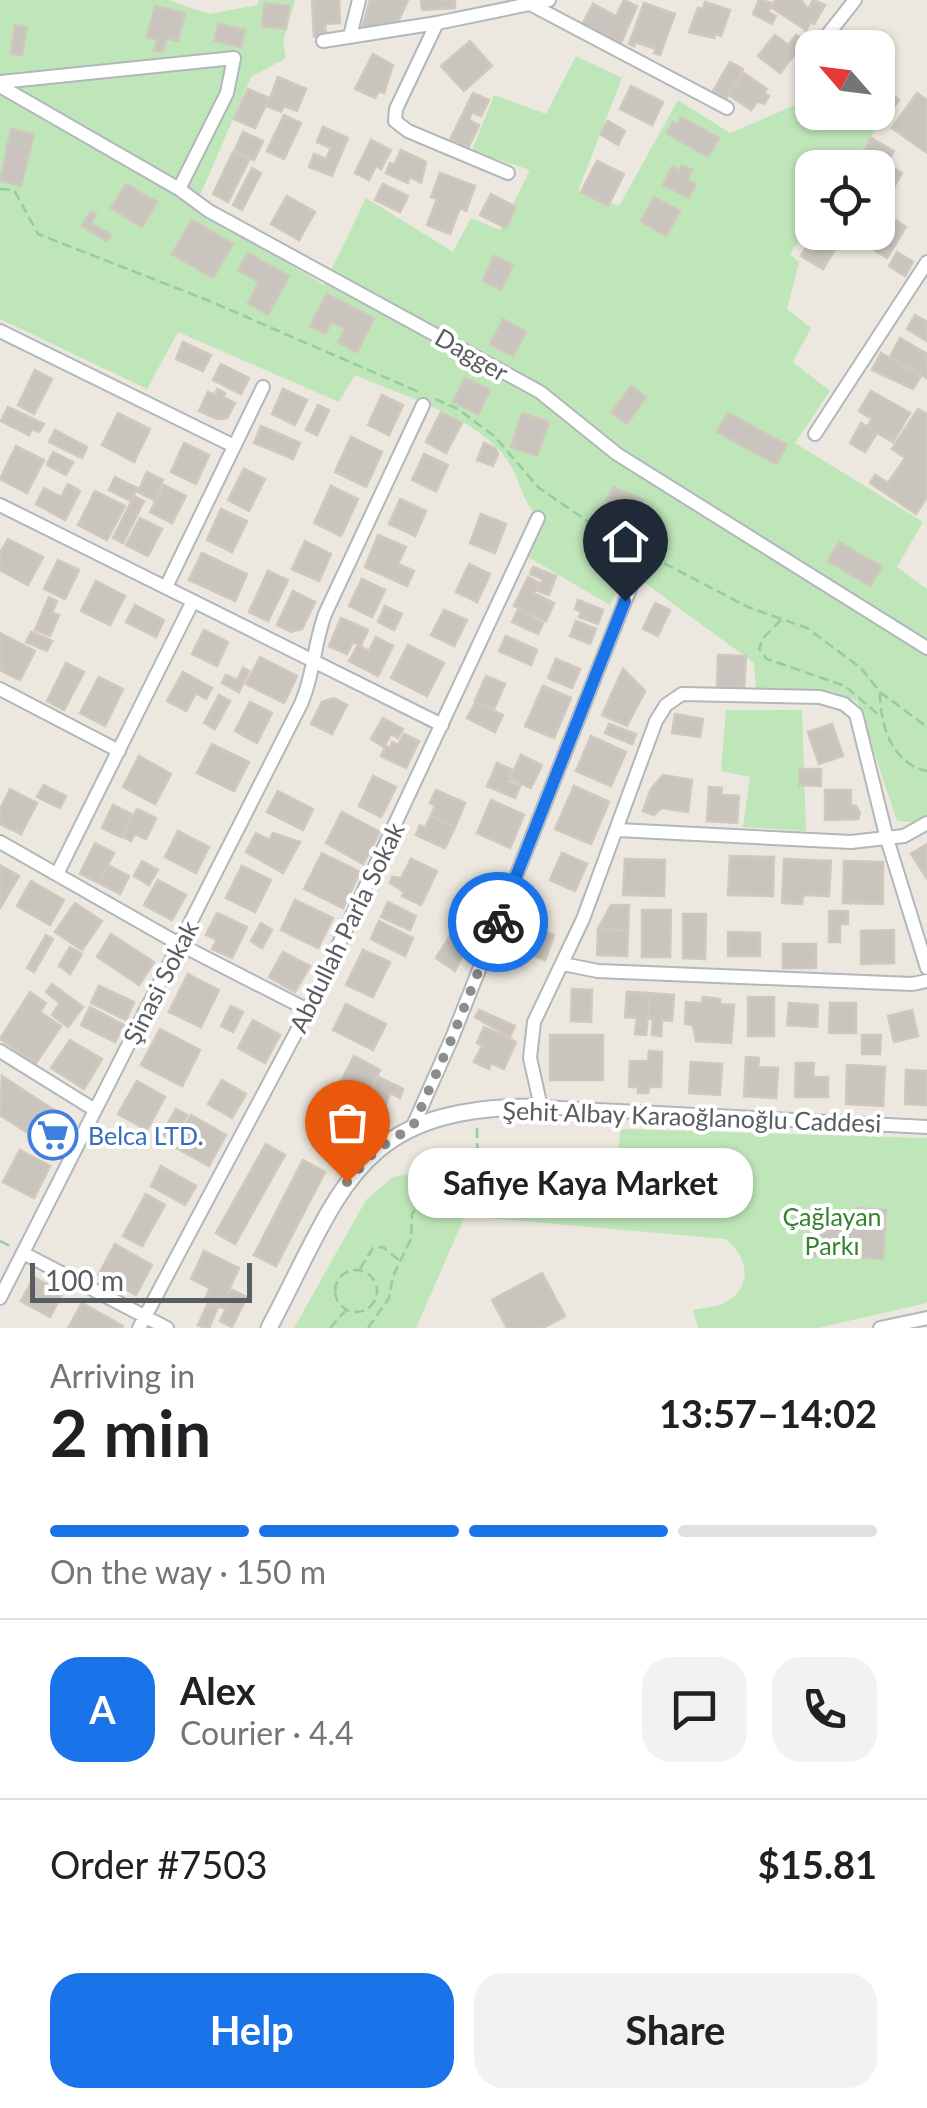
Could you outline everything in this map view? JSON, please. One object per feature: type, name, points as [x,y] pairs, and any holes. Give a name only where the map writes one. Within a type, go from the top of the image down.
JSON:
[{"type":"street","points":[[350,36],[359,0]]},
{"type":"street","points":[[323,42],[550,0]]},
{"type":"street","points":[[831,30],[855,0]]},
{"type":"street","points":[[529,4],[727,108]]},
{"type":"street","points":[[437,23],[394,115],[402,128],[508,173]]},
{"type":"street","points":[[0,84],[234,58],[227,93],[180,188]]},
{"type":"street","name":"Dagger","points":[[0,84],[180,188],[209,211],[540,392],[617,454],[927,648]]},
{"type":"street","points":[[815,434],[927,262]]},
{"type":"street","points":[[0,331],[234,446]]},
{"type":"street","points":[[166,587],[262,387]]},
{"type":"street","name":"Şinasi Sokak","points":[[0,1298],[300,704],[325,614],[424,405]]},
{"type":"street","points":[[0,505],[442,725]]},
{"type":"street","name":"Abdullah Parla Sokak","points":[[142,1322],[308,1010],[538,518]]},
{"type":"street","points":[[413,1126],[452,1038],[635,576]]},
{"type":"street","points":[[57,874],[193,601]]},
{"type":"street","points":[[0,690],[119,751]]},
{"type":"street","points":[[541,1107],[530,1058],[530,1034],[618,830],[656,720],[666,705],[682,694],[820,697],[844,704],[860,721],[887,839],[927,968]]},
{"type":"street","points":[[618,830],[850,842],[904,836],[927,823]]},
{"type":"street","points":[[0,842],[179,944],[308,1010]]},
{"type":"street","points":[[562,964],[598,970],[744,978],[912,984],[927,981]]},
{"type":"street","points":[[0,1052],[95,1110]]},
{"type":"street","name":"Şehit Albay Karaoğlanoğlu Caddesi","points":[[269,1328],[347,1182],[375,1151],[413,1126],[477,1108],[541,1107],[927,1127]]},
{"type":"street","points":[[23,1253],[142,1322],[167,1328]]},
{"type":"street","points":[[880,1328],[927,1318]]},
{"type":"path","points":[[0,189],[14,190],[38,234],[207,300],[458,409],[495,437],[539,488],[602,531],[732,599],[807,628],[861,668],[880,692],[927,727]]},
{"type":"path","points":[[781,619],[762,638],[759,649],[768,659],[845,686],[880,716],[899,756],[927,771]]},
{"type":"path","points":[[880,692],[880,716]]},
{"type":"path","points":[[477,1108],[478,1186]]},
{"type":"path","points":[[368,1328],[389,1298],[393,1276],[410,1239],[412,1214],[424,1200],[478,1186],[506,1192],[530,1205],[614,1212],[630,1184],[643,1179],[681,1199],[701,1194]]},
{"type":"path","points":[[359,1270],[374,1280],[377,1294],[364,1310],[346,1309],[336,1296],[337,1283],[345,1273],[359,1270],[373,1248],[382,1248],[400,1261]]},
{"type":"path","points":[[373,1302],[376,1313]]},
{"type":"path","points":[[330,1328],[346,1309]]},
{"type":"green space","points":[[0,0],[168,0],[209,14],[257,5],[259,0],[295,0],[283,42],[286,58],[251,77],[195,207],[324,285],[366,198],[453,252],[471,218],[500,230],[530,170],[472,151],[494,95],[546,114],[576,56],[622,78],[578,191],[619,206],[678,100],[730,133],[795,105],[795,130],[875,130],[862,150],[795,150],[795,247],[790,254],[799,262],[787,309],[811,328],[793,362],[830,391],[795,443],[923,522],[897,567],[927,589],[927,818],[920,823],[897,821],[857,701],[831,691],[756,688],[754,663],[626,569],[610,605],[528,557],[542,521],[530,508],[508,461],[495,446],[459,420],[355,375],[339,402],[178,332],[147,389],[0,319]]},
{"type":"green space","points":[[726,710],[802,710],[806,831],[743,827],[750,777],[721,771]]},
{"type":"green space","name":"Çağlayan Parkı","points":[[621,1129],[927,1138],[927,1303],[818,1328],[698,1328],[693,1310],[726,1302],[744,1280],[743,1262],[725,1239],[465,1216],[416,1328],[294,1328],[366,1200],[393,1177],[465,1162],[617,1154]]},
{"type":"building","points":[[312,0],[339,0],[340,23],[325,24],[326,36],[314,37]]},
{"type":"building","points":[[370,0],[408,0],[397,24],[362,28]]},
{"type":"building","points":[[421,0],[455,0],[455,8],[422,10]]},
{"type":"building","points":[[624,0],[637,6],[620,45],[582,25],[593,4],[616,16]]},
{"type":"building","points":[[759,0],[772,3],[768,12],[776,16],[772,24],[753,14]]},
{"type":"building","points":[[775,0],[801,0],[808,9],[813,0],[825,5],[806,30],[771,7]]},
{"type":"building","points":[[705,2],[730,10],[721,36],[689,32],[698,8],[703,9]]},
{"type":"building","points":[[265,3],[289,6],[286,29],[262,26]]},
{"type":"building","points":[[644,3],[675,14],[660,55],[654,53],[656,49],[635,42],[634,46],[629,44]]},
{"type":"building","points":[[155,6],[185,13],[178,41],[166,38],[163,52],[154,50],[157,40],[147,37]]},
{"type":"building","points":[[218,24],[245,30],[241,47],[214,41]]},
{"type":"building","points":[[15,25],[27,27],[22,55],[11,54]]},
{"type":"building","points":[[775,35],[788,45],[795,36],[795,54],[780,73],[758,56]]},
{"type":"building","points":[[470,41],[492,66],[464,91],[441,66]]},
{"type":"building","points":[[373,54],[393,65],[384,93],[379,91],[375,98],[355,89]]},
{"type":"building","points":[[730,62],[743,69],[726,99],[713,91]]},
{"type":"building","points":[[744,73],[767,89],[764,93],[769,96],[764,104],[758,101],[751,110],[729,95]]},
{"type":"building","points":[[278,77],[306,89],[297,111],[284,106],[281,112],[267,106]]},
{"type":"building","points":[[631,86],[663,102],[652,125],[620,109]]},
{"type":"building","points":[[248,89],[269,98],[255,128],[234,119]]},
{"type":"building","points":[[473,93],[489,100],[481,116],[472,112],[469,120],[479,125],[468,148],[450,140]]},
{"type":"building","points":[[917,93],[927,100],[927,153],[895,130],[895,124]]},
{"type":"building","points":[[284,115],[301,123],[284,159],[267,151]]},
{"type":"building","points":[[681,117],[719,138],[708,157],[666,133]]},
{"type":"building","points":[[608,121],[625,131],[618,145],[600,134]]},
{"type":"building","points":[[323,127],[348,138],[332,176],[309,167],[314,154],[326,159],[331,148],[317,142]]},
{"type":"building","points":[[11,129],[34,134],[21,186],[0,181]]},
{"type":"building","points":[[243,132],[263,141],[254,160],[235,150]]},
{"type":"building","points":[[871,138],[892,150],[864,150]]},
{"type":"building","points":[[371,140],[391,150],[381,169],[376,166],[369,180],[355,173]]},
{"type":"building","points":[[401,150],[426,162],[421,183],[410,177],[408,183],[386,173]]},
{"type":"building","points":[[233,152],[249,160],[228,202],[213,194]]},
{"type":"building","points":[[597,161],[624,174],[608,206],[581,192]]},
{"type":"building","points":[[682,165],[692,170],[687,180],[696,184],[689,198],[663,185],[672,167],[679,171]]},
{"type":"building","points":[[252,168],[261,173],[242,210],[233,205]]},
{"type":"building","points":[[440,173],[475,186],[466,211],[460,208],[450,234],[427,225],[437,199],[431,197]]},
{"type":"building","points":[[126,184],[157,202],[142,227],[111,208]]},
{"type":"building","points":[[383,184],[408,196],[400,212],[375,200]]},
{"type":"building","points":[[491,194],[516,207],[506,228],[480,215]]},
{"type":"building","points":[[287,196],[315,212],[299,240],[271,224]]},
{"type":"building","points":[[654,197],[680,211],[666,236],[641,221]]},
{"type":"building","points":[[91,211],[96,214],[91,223],[111,235],[107,241],[82,226]]},
{"type":"building","points":[[192,220],[233,244],[213,278],[172,254]]},
{"type":"building","points":[[895,220],[906,227],[895,245]]},
{"type":"building","points":[[804,250],[835,250],[823,269],[801,256]]},
{"type":"building","points":[[874,250],[892,250],[887,258]]},
{"type":"building","points":[[897,252],[913,262],[905,276],[889,266]]},
{"type":"building","points":[[248,253],[289,276],[268,315],[248,303],[259,282],[238,270]]},
{"type":"building","points":[[494,256],[513,265],[501,290],[483,281]]},
{"type":"building","points":[[327,294],[374,318],[357,352],[338,342],[345,329],[332,322],[325,334],[310,326]]},
{"type":"building","points":[[915,315],[927,322],[927,341],[907,329]]},
{"type":"building","points":[[503,319],[526,332],[513,356],[490,344]]},
{"type":"building","points":[[900,338],[927,354],[927,378],[890,357]]},
{"type":"building","points":[[183,342],[211,355],[203,371],[176,359]]},
{"type":"building","points":[[881,353],[921,376],[913,389],[872,370]]},
{"type":"building","points":[[221,364],[249,378],[241,394],[213,380]]},
{"type":"building","points":[[35,370],[52,379],[34,414],[18,405]]},
{"type":"building","points":[[465,378],[490,390],[478,414],[453,402]]},
{"type":"building","points":[[631,386],[646,397],[627,424],[611,413]]},
{"type":"building","points":[[217,389],[235,403],[227,418],[217,419],[199,411],[208,392],[215,395]]},
{"type":"building","points":[[283,389],[307,400],[295,425],[272,414]]},
{"type":"building","points":[[871,391],[910,413],[893,442],[867,427],[872,419],[859,411]]},
{"type":"building","points":[[382,395],[403,405],[389,435],[368,425]]},
{"type":"building","points":[[318,405],[329,410],[317,435],[306,430]]},
{"type":"building","points":[[8,407],[44,424],[39,432],[32,429],[29,435],[1,421]]},
{"type":"building","points":[[918,409],[927,414],[927,497],[916,514],[870,483],[875,475],[888,483],[905,458],[892,449]]},
{"type":"building","points":[[441,412],[462,423],[446,453],[426,442]]},
{"type":"building","points":[[118,413],[150,429],[134,462],[102,445]]},
{"type":"building","points":[[522,413],[549,422],[537,456],[511,447]]},
{"type":"building","points":[[728,413],[787,445],[776,464],[717,432]]},
{"type":"building","points":[[861,423],[877,433],[865,452],[850,443]]},
{"type":"building","points":[[261,426],[300,443],[293,459],[254,443]]},
{"type":"building","points":[[55,430],[87,447],[82,458],[49,442]]},
{"type":"building","points":[[351,437],[382,452],[366,487],[335,472]]},
{"type":"building","points":[[184,443],[209,455],[196,484],[171,472]]},
{"type":"building","points":[[484,443],[498,454],[493,466],[477,460]]},
{"type":"building","points":[[16,446],[44,460],[27,493],[0,479]]},
{"type":"building","points":[[53,452],[73,462],[66,475],[47,465]]},
{"type":"building","points":[[424,454],[448,465],[436,491],[412,480]]},
{"type":"building","points":[[244,469],[265,479],[249,511],[228,500]]},
{"type":"building","points":[[147,472],[163,480],[154,500],[138,492]]},
{"type":"building","points":[[115,477],[137,488],[131,501],[109,490]]},
{"type":"building","points":[[68,484],[80,491],[65,520],[36,504],[44,488],[61,497]]},
{"type":"building","points":[[164,485],[186,496],[172,523],[150,512]]},
{"type":"building","points":[[331,486],[358,499],[341,536],[314,523]]},
{"type":"building","points":[[613,487],[643,500],[630,531],[599,518]]},
{"type":"building","points":[[95,491],[125,506],[107,540],[78,525]]},
{"type":"building","points":[[134,496],[144,501],[123,543],[113,538]]},
{"type":"building","points":[[400,499],[426,511],[415,536],[389,524]]},
{"type":"building","points":[[221,509],[247,521],[232,552],[207,540]]},
{"type":"building","points":[[481,514],[506,524],[495,553],[470,543]]},
{"type":"building","points":[[140,518],[162,529],[148,556],[126,545]]},
{"type":"building","points":[[378,535],[406,547],[398,564],[414,571],[407,586],[365,567]]},
{"type":"building","points":[[8,539],[43,557],[28,585],[0,570],[0,553]]},
{"type":"building","points":[[305,541],[331,554],[319,581],[292,569]]},
{"type":"building","points":[[839,542],[882,567],[870,586],[828,561]]},
{"type":"building","points":[[202,553],[247,574],[235,601],[189,580]]},
{"type":"building","points":[[58,560],[79,570],[65,599],[44,589]]},
{"type":"building","points":[[469,564],[490,574],[477,602],[456,592]]},
{"type":"building","points":[[533,567],[556,576],[549,595],[538,591],[543,579],[530,574]]},
{"type":"building","points":[[268,571],[288,580],[268,621],[249,612]]},
{"type":"building","points":[[528,577],[539,583],[534,593],[554,603],[546,621],[514,606]]},
{"type":"building","points":[[362,579],[385,590],[372,617],[349,606]]},
{"type":"building","points":[[96,581],[125,596],[110,625],[81,611]]},
{"type":"building","points":[[293,591],[315,602],[302,629],[291,632],[277,625]]},
{"type":"building","points":[[49,597],[57,601],[52,613],[59,615],[50,636],[35,630]]},
{"type":"building","points":[[578,600],[603,610],[598,624],[579,617],[581,612],[575,609]]},
{"type":"building","points":[[655,603],[670,610],[658,636],[643,629]]},
{"type":"building","points":[[135,605],[164,620],[156,637],[126,622]]},
{"type":"building","points":[[385,606],[402,614],[394,630],[378,622]]},
{"type":"building","points":[[444,610],[467,620],[454,646],[431,635]]},
{"type":"building","points":[[518,610],[543,623],[538,634],[512,622]]},
{"type":"building","points":[[341,618],[368,630],[361,645],[353,642],[347,654],[329,646]]},
{"type":"building","points":[[576,621],[596,629],[590,644],[570,636]]},
{"type":"building","points":[[204,630],[228,642],[217,666],[192,654]]},
{"type":"building","points":[[31,632],[52,641],[47,651],[26,642]]},
{"type":"building","points":[[0,633],[35,651],[20,680],[0,670]]},
{"type":"building","points":[[506,636],[537,650],[531,665],[499,651]]},
{"type":"building","points":[[376,637],[393,646],[378,676],[349,661],[358,645],[369,651]]},
{"type":"building","points":[[408,645],[444,663],[427,696],[391,678]]},
{"type":"building","points":[[718,655],[746,656],[744,689],[717,687]]},
{"type":"building","points":[[260,657],[297,676],[284,703],[246,684]]},
{"type":"building","points":[[556,659],[580,669],[572,688],[548,678]]},
{"type":"building","points":[[66,663],[84,672],[64,710],[47,701]]},
{"type":"building","points":[[243,668],[249,671],[239,692],[222,683],[226,675],[237,680]]},
{"type":"building","points":[[623,669],[645,691],[627,726],[602,715]]},
{"type":"building","points":[[183,672],[212,688],[206,699],[196,693],[186,711],[167,701]]},
{"type":"building","points":[[486,676],[505,684],[494,709],[475,701]]},
{"type":"building","points":[[99,677],[123,689],[105,726],[80,713]]},
{"type":"building","points":[[543,686],[571,698],[554,738],[525,726]]},
{"type":"building","points":[[219,695],[230,701],[215,729],[204,723]]},
{"type":"building","points":[[334,698],[347,705],[332,734],[311,724],[322,702]]},
{"type":"building","points":[[250,702],[272,713],[257,743],[235,731]]},
{"type":"building","points":[[476,702],[503,715],[495,732],[467,718]]},
{"type":"building","points":[[675,714],[703,719],[700,737],[672,733]]},
{"type":"building","points":[[383,718],[403,729],[398,738],[391,734],[384,747],[371,739]]},
{"type":"building","points":[[609,724],[636,734],[632,744],[605,733]]},
{"type":"building","points":[[832,724],[843,756],[819,764],[808,732]]},
{"type":"building","points":[[404,734],[419,741],[406,768],[381,756],[392,742],[398,745]]},
{"type":"building","points":[[591,736],[626,752],[611,786],[576,771]]},
{"type":"building","points":[[212,744],[249,762],[234,791],[197,773]]},
{"type":"building","points":[[521,755],[542,765],[531,788],[510,779]]},
{"type":"building","points":[[139,756],[171,774],[155,804],[123,787]]},
{"type":"building","points":[[497,763],[513,770],[508,782],[520,786],[515,798],[487,786]]},
{"type":"building","points":[[800,769],[821,769],[821,786],[799,785]]},
{"type":"building","points":[[663,775],[692,780],[688,812],[661,808],[654,815],[643,811],[651,789]]},
{"type":"building","points":[[373,776],[396,787],[381,817],[359,806]]},
{"type":"building","points":[[44,785],[66,796],[60,808],[37,797]]},
{"type":"building","points":[[574,786],[609,802],[591,844],[555,829]]},
{"type":"building","points":[[709,787],[722,788],[721,795],[739,796],[737,823],[707,821]]},
{"type":"building","points":[[10,789],[37,803],[21,834],[0,824],[0,810]]},
{"type":"building","points":[[436,790],[465,803],[455,827],[431,816],[435,806],[430,803]]},
{"type":"building","points":[[825,790],[851,790],[851,805],[860,813],[858,819],[825,820]]},
{"type":"building","points":[[278,791],[313,809],[303,830],[267,812]]},
{"type":"building","points":[[491,800],[524,815],[510,848],[477,833]]},
{"type":"building","points":[[113,805],[132,814],[121,837],[102,828]]},
{"type":"building","points":[[137,809],[156,818],[146,839],[135,834],[131,841],[123,837]]},
{"type":"building","points":[[342,812],[380,832],[363,864],[326,843]]},
{"type":"building","points":[[431,816],[455,827],[445,848],[416,835],[420,825],[425,828]]},
{"type":"building","points":[[178,831],[209,847],[196,873],[165,857]]},
{"type":"building","points":[[256,833],[269,840],[273,833],[300,842],[283,873],[246,852]]},
{"type":"building","points":[[95,843],[114,853],[99,883],[80,874]]},
{"type":"building","points":[[927,844],[927,879],[911,854]]},
{"type":"building","points":[[322,853],[360,872],[343,908],[304,889]]},
{"type":"building","points":[[562,853],[587,864],[575,891],[550,880]]},
{"type":"building","points":[[730,856],[774,857],[773,896],[728,895]]},
{"type":"building","points":[[411,859],[437,871],[421,905],[402,896],[404,892],[390,883],[392,877],[401,878]]},
{"type":"building","points":[[625,859],[665,860],[664,896],[623,895]]},
{"type":"building","points":[[784,859],[831,861],[829,896],[803,895],[802,904],[782,903]]},
{"type":"building","points":[[142,861],[158,870],[149,885],[134,876]]},
{"type":"building","points":[[844,861],[883,862],[883,904],[843,903]]},
{"type":"building","points":[[0,865],[19,876],[0,908]]},
{"type":"building","points":[[108,865],[129,876],[120,894],[99,883]]},
{"type":"building","points":[[242,866],[271,880],[255,912],[226,898]]},
{"type":"building","points":[[158,880],[186,895],[172,920],[144,905]]},
{"type":"building","points":[[31,881],[64,900],[50,925],[17,906]]},
{"type":"building","points":[[295,900],[333,918],[318,948],[281,930]]},
{"type":"building","points":[[529,900],[543,907],[535,926],[520,920]]},
{"type":"building","points":[[388,902],[416,916],[410,930],[381,917]]},
{"type":"building","points":[[75,903],[102,921],[82,950],[55,932]]},
{"type":"building","points":[[611,905],[629,905],[628,931],[598,929]]},
{"type":"building","points":[[456,908],[479,917],[466,948],[448,939]]},
{"type":"building","points":[[642,910],[671,910],[670,957],[642,957]]},
{"type":"building","points":[[829,911],[848,911],[848,924],[840,924],[840,942],[829,942]]},
{"type":"building","points":[[217,913],[247,927],[232,958],[212,949],[217,940],[206,935]]},
{"type":"building","points":[[683,914],[706,914],[705,959],[683,958]]},
{"type":"building","points":[[379,921],[413,938],[405,956],[371,939]]},
{"type":"building","points":[[261,923],[272,930],[262,948],[251,941]]},
{"type":"building","points":[[524,923],[554,935],[545,960],[520,950],[524,939],[518,937]]},
{"type":"building","points":[[598,929],[628,931],[627,956],[597,955]]},
{"type":"building","points":[[894,930],[894,963],[861,964],[861,931]]},
{"type":"building","points":[[728,932],[760,933],[760,956],[728,956]]},
{"type":"building","points":[[111,934],[154,962],[139,985],[97,957]]},
{"type":"building","points":[[46,935],[53,939],[34,972],[27,968]]},
{"type":"building","points":[[448,939],[466,948],[455,971],[436,958]]},
{"type":"building","points":[[783,944],[816,944],[816,968],[783,968]]},
{"type":"building","points":[[70,947],[82,954],[70,974],[59,966]]},
{"type":"building","points":[[363,950],[390,962],[373,997],[346,985]]},
{"type":"building","points":[[283,952],[310,966],[295,992],[269,977]]},
{"type":"building","points":[[188,974],[219,990],[201,1027],[169,1012]]},
{"type":"building","points":[[52,984],[83,1007],[68,1027],[52,1015],[60,1003],[46,992]]},
{"type":"building","points":[[99,986],[134,1002],[126,1020],[91,1003]]},
{"type":"building","points":[[572,989],[592,990],[591,1022],[571,1021]]},
{"type":"building","points":[[30,992],[46,1003],[40,1012],[61,1026],[36,1063],[0,1039]]},
{"type":"building","points":[[627,992],[650,993],[646,1035],[635,1034],[637,1018],[625,1017]]},
{"type":"building","points":[[650,993],[674,995],[672,1021],[662,1020],[661,1036],[652,1035],[653,1019],[648,1018]]},
{"type":"building","points":[[703,997],[734,1005],[731,1043],[696,1041],[693,1025],[685,1024],[686,1002],[702,1003]]},
{"type":"building","points":[[748,997],[774,997],[774,1036],[748,1036]]},
{"type":"building","points":[[789,1003],[818,1005],[817,1027],[787,1025]]},
{"type":"building","points":[[830,1003],[856,1003],[856,1033],[829,1033]]},
{"type":"building","points":[[346,1004],[386,1024],[373,1050],[333,1030]]},
{"type":"building","points":[[231,1006],[243,1012],[233,1032],[221,1026]]},
{"type":"building","points":[[90,1007],[124,1025],[115,1042],[81,1025]]},
{"type":"building","points":[[479,1010],[515,1026],[510,1037],[475,1017]]},
{"type":"building","points":[[912,1010],[918,1036],[894,1042],[888,1016]]},
{"type":"building","points":[[253,1020],[280,1035],[265,1063],[238,1048]]},
{"type":"building","points":[[484,1027],[516,1042],[504,1069],[491,1063],[489,1069],[474,1062],[482,1046],[477,1043]]},
{"type":"building","points":[[160,1029],[200,1050],[182,1086],[141,1065]]},
{"type":"building","points":[[550,1035],[603,1035],[603,1080],[550,1080]]},
{"type":"building","points":[[862,1035],[881,1035],[880,1054],[862,1054]]},
{"type":"building","points":[[70,1040],[102,1059],[84,1089],[51,1068]]},
{"type":"building","points":[[649,1051],[662,1052],[661,1087],[649,1087],[648,1093],[638,1093],[638,1087],[629,1087],[630,1061],[648,1061]]},
{"type":"building","points":[[354,1056],[380,1070],[348,1135],[335,1141],[321,1120]]},
{"type":"building","points":[[746,1057],[759,1058],[758,1067],[778,1068],[776,1098],[744,1096]]},
{"type":"building","points":[[691,1062],[722,1064],[720,1095],[689,1093]]},
{"type":"building","points":[[796,1063],[814,1063],[813,1077],[828,1077],[828,1097],[795,1097]]},
{"type":"building","points":[[847,1065],[885,1067],[883,1106],[846,1104]]},
{"type":"building","points":[[906,1070],[927,1071],[927,1105],[905,1104]]},
{"type":"building","points":[[2,1076],[74,1123],[56,1151],[0,1115]]},
{"type":"building","points":[[378,1077],[403,1089],[400,1098],[390,1093],[385,1106],[380,1108],[368,1098]]},
{"type":"building","points":[[222,1080],[246,1094],[232,1118],[208,1104]]},
{"type":"building","points":[[137,1081],[165,1097],[147,1130],[118,1114]]},
{"type":"building","points":[[176,1109],[187,1115],[174,1140],[162,1134]]},
{"type":"building","points":[[191,1115],[226,1135],[209,1166],[173,1146]]},
{"type":"building","points":[[266,1144],[285,1155],[235,1244],[216,1233]]},
{"type":"building","points":[[20,1150],[50,1166],[34,1198],[3,1182]]},
{"type":"building","points":[[303,1160],[325,1172],[276,1266],[254,1255]]},
{"type":"building","points":[[161,1166],[196,1186],[185,1205],[151,1186]]},
{"type":"building","points":[[146,1194],[165,1205],[142,1246],[123,1236]]},
{"type":"building","points":[[857,1208],[886,1210],[883,1259],[811,1255],[813,1220],[857,1222]]},
{"type":"building","points":[[115,1244],[152,1265],[136,1295],[99,1274]]},
{"type":"building","points":[[204,1251],[239,1268],[221,1307],[205,1299],[210,1288],[191,1279]]},
{"type":"building","points":[[542,1273],[565,1316],[543,1328],[507,1328],[492,1300]]},
{"type":"building","points":[[34,1277],[63,1293],[50,1317],[21,1301]]},
{"type":"building","points":[[230,1289],[247,1297],[232,1327],[220,1321],[226,1309],[221,1307]]},
{"type":"building","points":[[82,1303],[123,1326],[122,1328],[68,1328]]},
{"type":"building","points":[[208,1303],[218,1307],[209,1328],[205,1328],[198,1325]]},
{"type":"way so far","points":[[347,1182],[375,1151],[413,1126],[498,922]]},
{"type":"place","name":"Belca LTD.","points":[[53,1135]]},
{"type":"place","name":"Safiye Kaya Market","points":[[347,1182]]},
{"type":"route","points":[[498,922],[625,601]]}]
